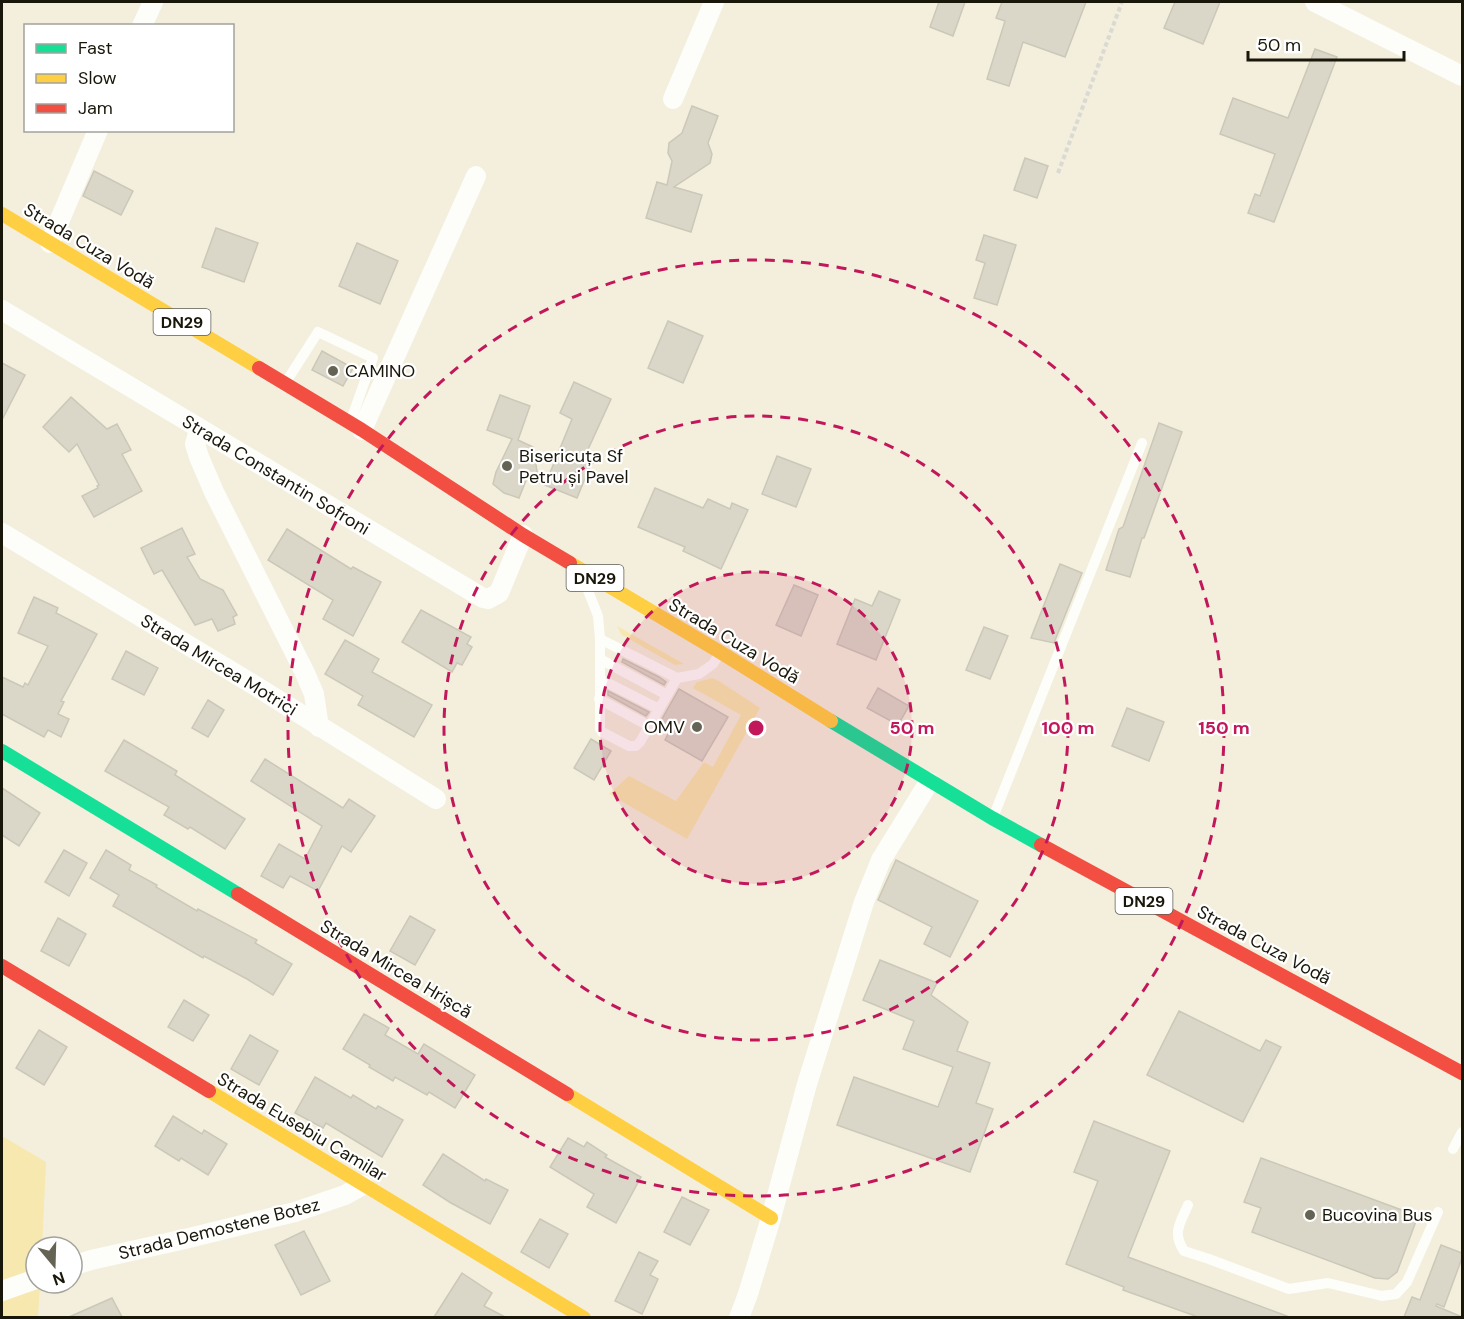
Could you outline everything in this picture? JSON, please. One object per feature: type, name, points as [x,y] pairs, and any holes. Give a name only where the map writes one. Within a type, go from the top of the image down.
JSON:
[{"type":"main road","name":"Strada Cuza Vodă","points":[[2,214],[356,426],[523,535],[720,652],[929,782],[1462,1073]]},
{"type":"main road","name":"Strada Mircea Hrișcă","points":[[2,751],[771,1218]]},
{"type":"main road","name":"Strada Eusebiu Camilar","points":[[2,966],[584,1317]]},
{"type":"street","points":[[143,24],[153,2]]},
{"type":"street","points":[[673,99],[714,2]]},
{"type":"street","points":[[1315,2],[1462,76]]},
{"type":"street","points":[[50,243],[97,132]]},
{"type":"street","points":[[356,426],[476,176]]},
{"type":"street","name":"Strada Constantin Sofroni","points":[[2,310],[483,598],[488,599],[499,593],[523,535]]},
{"type":"street","points":[[200,430],[195,444],[199,457],[314,694],[319,727]]},
{"type":"street","name":"Strada Mircea Motrici","points":[[2,533],[436,799]]},
{"type":"street","points":[[739,1317],[771,1218],[807,1084],[864,902],[881,860],[929,782]]},
{"type":"street","name":"Strada Demostene Botez","points":[[84,1262],[295,1212],[345,1195],[363,1185]]},
{"type":"street","points":[[2,1291],[24,1283]]},
{"type":"lane","points":[[285,384],[318,332],[373,358],[356,426]]},
{"type":"lane","points":[[992,818],[1142,443]]},
{"type":"lane","points":[[576,567],[591,594],[598,616],[600,729],[629,746],[636,746],[677,678]]},
{"type":"lane","points":[[600,639],[677,678],[699,674],[706,670],[713,664],[720,652]]},
{"type":"lane","points":[[600,659],[667,695]]},
{"type":"lane","points":[[600,679],[659,709]]},
{"type":"lane","points":[[599,699],[649,726]]},
{"type":"lane","points":[[1453,1149],[1462,1132]]},
{"type":"lane","points":[[1188,1205],[1178,1227],[1177,1241],[1184,1251],[1289,1289],[1328,1283],[1382,1296],[1396,1294],[1407,1282],[1438,1212]]},
{"type":"path","points":[[1058,173],[1122,2]]},
{"type":"shaded area","points":[[617,626],[684,664],[675,665],[622,635]]},
{"type":"shaded area","points":[[712,678],[760,708],[687,839],[609,794],[629,776],[676,801],[704,762],[713,767],[741,715],[693,688],[697,682]]},
{"type":"shaded area","points":[[2,1136],[46,1162],[43,1235],[24,1235],[24,1295],[39,1295],[38,1317],[2,1318]]},
{"type":"building","points":[[939,2],[965,2],[953,36],[930,27]]},
{"type":"building","points":[[1002,2],[1086,2],[1065,57],[1023,42],[1009,86],[987,79],[1005,21],[996,18]]},
{"type":"building","points":[[1175,2],[1220,2],[1203,44],[1164,28]]},
{"type":"building","points":[[1315,49],[1337,57],[1274,222],[1248,213],[1255,194],[1260,196],[1275,154],[1220,134],[1233,98],[1288,118]]},
{"type":"building","points":[[692,106],[718,116],[708,143],[712,154],[710,163],[674,187],[702,195],[691,232],[646,218],[657,182],[667,185],[672,161],[668,153],[669,143],[682,133]]},
{"type":"building","points":[[1025,158],[1048,166],[1037,198],[1014,190]]},
{"type":"building","points":[[94,171],[133,191],[121,215],[83,196]]},
{"type":"building","points":[[216,228],[258,243],[244,282],[202,267]]},
{"type":"building","points":[[984,235],[1016,245],[997,305],[974,298],[985,263],[976,260]]},
{"type":"building","points":[[357,243],[398,261],[380,304],[339,286]]},
{"type":"building","points":[[668,321],[703,336],[683,383],[648,368]]},
{"type":"building","points":[[322,351],[353,368],[343,386],[312,370]]},
{"type":"building","points":[[2,363],[25,375],[2,420]]},
{"type":"building","points":[[574,382],[611,399],[585,456],[593,459],[577,498],[545,485],[572,419],[560,413]]},
{"type":"building","points":[[500,395],[530,406],[518,440],[533,447],[539,483],[527,478],[519,498],[504,493],[493,484],[496,472],[512,439],[487,430]]},
{"type":"building","points":[[71,397],[107,429],[117,424],[131,450],[122,454],[142,491],[94,517],[82,496],[98,488],[99,485],[77,444],[69,452],[43,427]]},
{"type":"building","points":[[1159,423],[1182,432],[1144,538],[1142,538],[1130,577],[1106,570]]},
{"type":"building","points":[[777,456],[811,469],[796,507],[762,494]]},
{"type":"building","points":[[655,488],[703,508],[708,499],[730,509],[732,503],[748,510],[721,569],[683,551],[685,547],[638,527]]},
{"type":"building","points":[[182,528],[195,554],[187,557],[200,579],[223,590],[237,615],[233,617],[235,624],[218,631],[212,619],[195,625],[162,570],[154,574],[141,548]]},
{"type":"building","points":[[287,529],[351,569],[353,567],[381,582],[353,636],[323,619],[333,600],[268,560]]},
{"type":"building","points":[[1060,564],[1082,573],[1054,643],[1031,638]]},
{"type":"building","points":[[794,585],[818,595],[801,636],[776,625]]},
{"type":"building","points":[[879,591],[900,600],[876,660],[837,644],[855,599],[872,606]]},
{"type":"building","points":[[34,597],[58,608],[56,613],[97,634],[61,701],[64,702],[58,714],[69,719],[61,737],[48,730],[44,737],[2,714],[2,677],[23,687],[25,683],[28,685],[48,646],[18,633]]},
{"type":"building","points":[[421,610],[471,637],[467,644],[472,647],[462,665],[457,663],[452,672],[402,642]]},
{"type":"building","points":[[984,627],[1008,636],[990,679],[966,670]]},
{"type":"building","points":[[345,640],[379,659],[372,672],[432,705],[414,737],[358,705],[363,696],[325,674]]},
{"type":"building","points":[[126,651],[158,668],[144,695],[112,679]]},
{"type":"building","points":[[623,659],[666,682],[664,685],[622,662]]},
{"type":"building","points":[[878,688],[909,706],[898,725],[867,708]]},
{"type":"building","name":"OMV","points":[[679,689],[728,717],[702,761],[665,740],[669,732],[658,726]]},
{"type":"building","points":[[608,691],[649,712],[646,716],[608,695]]},
{"type":"building","points":[[208,700],[224,710],[208,737],[192,728]]},
{"type":"building","points":[[1127,708],[1164,722],[1149,761],[1112,746]]},
{"type":"building","points":[[591,739],[611,751],[594,780],[574,768]]},
{"type":"building","points":[[124,740],[177,771],[175,775],[245,819],[225,849],[190,827],[188,829],[164,815],[169,807],[105,771]]},
{"type":"building","points":[[265,759],[343,808],[349,799],[375,816],[351,852],[342,846],[318,891],[290,876],[283,888],[261,876],[279,844],[305,859],[322,826],[251,781]]},
{"type":"building","points":[[2,788],[40,813],[19,846],[2,835]]},
{"type":"building","points":[[64,850],[87,863],[69,896],[45,882]]},
{"type":"building","points":[[106,850],[131,865],[129,870],[157,885],[156,887],[197,911],[198,909],[257,940],[255,943],[292,964],[273,995],[113,906],[119,895],[90,878]]},
{"type":"building","points":[[896,860],[978,901],[950,957],[924,944],[932,927],[878,900]]},
{"type":"building","points":[[410,916],[435,930],[415,965],[390,951]]},
{"type":"building","points":[[58,918],[86,934],[69,966],[41,951]]},
{"type":"building","points":[[880,960],[937,983],[931,995],[968,1022],[957,1051],[990,1063],[976,1103],[993,1109],[970,1172],[837,1125],[854,1077],[938,1107],[953,1067],[903,1049],[914,1021],[863,1000]]},
{"type":"building","points":[[184,1000],[209,1015],[193,1041],[168,1027]]},
{"type":"building","points":[[1179,1011],[1260,1051],[1266,1040],[1281,1047],[1243,1122],[1147,1075]]},
{"type":"building","points":[[364,1014],[389,1028],[385,1035],[418,1054],[424,1044],[475,1075],[455,1108],[429,1092],[427,1095],[395,1077],[393,1081],[343,1049]]},
{"type":"building","points":[[39,1030],[67,1047],[44,1085],[16,1068]]},
{"type":"building","points":[[250,1035],[278,1051],[259,1085],[231,1069]]},
{"type":"building","points":[[315,1077],[351,1098],[353,1095],[376,1109],[378,1106],[403,1120],[382,1157],[326,1123],[323,1128],[295,1113]]},
{"type":"building","points":[[173,1116],[202,1134],[204,1130],[227,1144],[208,1175],[181,1158],[179,1161],[155,1146]]},
{"type":"building","points":[[1094,1121],[1170,1151],[1128,1257],[1287,1317],[1198,1317],[1123,1290],[1124,1287],[1066,1264],[1098,1181],[1074,1172]]},
{"type":"building","points":[[568,1138],[584,1147],[587,1142],[607,1155],[605,1157],[641,1177],[616,1223],[587,1207],[594,1194],[550,1167]]},
{"type":"building","points":[[443,1154],[485,1181],[486,1179],[508,1190],[490,1224],[423,1185]]},
{"type":"building","points":[[1261,1158],[1418,1216],[1397,1272],[1388,1279],[1375,1278],[1252,1232],[1261,1208],[1244,1202]]},
{"type":"building","points":[[682,1197],[709,1210],[690,1245],[664,1232]]},
{"type":"building","points":[[540,1219],[568,1234],[549,1268],[521,1252]]},
{"type":"building","points":[[304,1231],[330,1281],[301,1295],[275,1245]]},
{"type":"building","points":[[1441,1245],[1462,1253],[1462,1258],[1444,1307],[1437,1304],[1436,1306],[1462,1317],[1404,1317],[1412,1297],[1420,1300]]},
{"type":"building","points":[[639,1252],[658,1261],[650,1275],[658,1279],[642,1314],[615,1301]]},
{"type":"building","points":[[462,1273],[492,1293],[484,1306],[505,1317],[434,1317]]},
{"type":"building","points":[[112,1298],[122,1317],[69,1317]]},
{"type":"traffic: fast","points":[[831,721],[1041,845]]},
{"type":"traffic: fast","points":[[2,751],[238,894]]},
{"type":"traffic: slow","points":[[2,214],[259,368]]},
{"type":"traffic: slow","points":[[570,563],[831,721]]},
{"type":"traffic: slow","points":[[209,1091],[584,1318]]},
{"type":"traffic: slow","points":[[567,1094],[771,1218]]},
{"type":"traffic: jam","points":[[259,368],[362,430],[570,563]]},
{"type":"traffic: jam","points":[[1041,845],[1462,1073]]},
{"type":"traffic: jam","points":[[238,894],[567,1094]]},
{"type":"traffic: jam","points":[[2,966],[209,1091]]},
{"type":"place","name":"CAMINO","points":[[333,371]]},
{"type":"place","name":"Bisericuța Sf Petru și Pavel","points":[[507,466]]},
{"type":"place","name":"OMV","points":[[697,727]]},
{"type":"place","name":"Bucovina Bus","points":[[1310,1215]]}]
